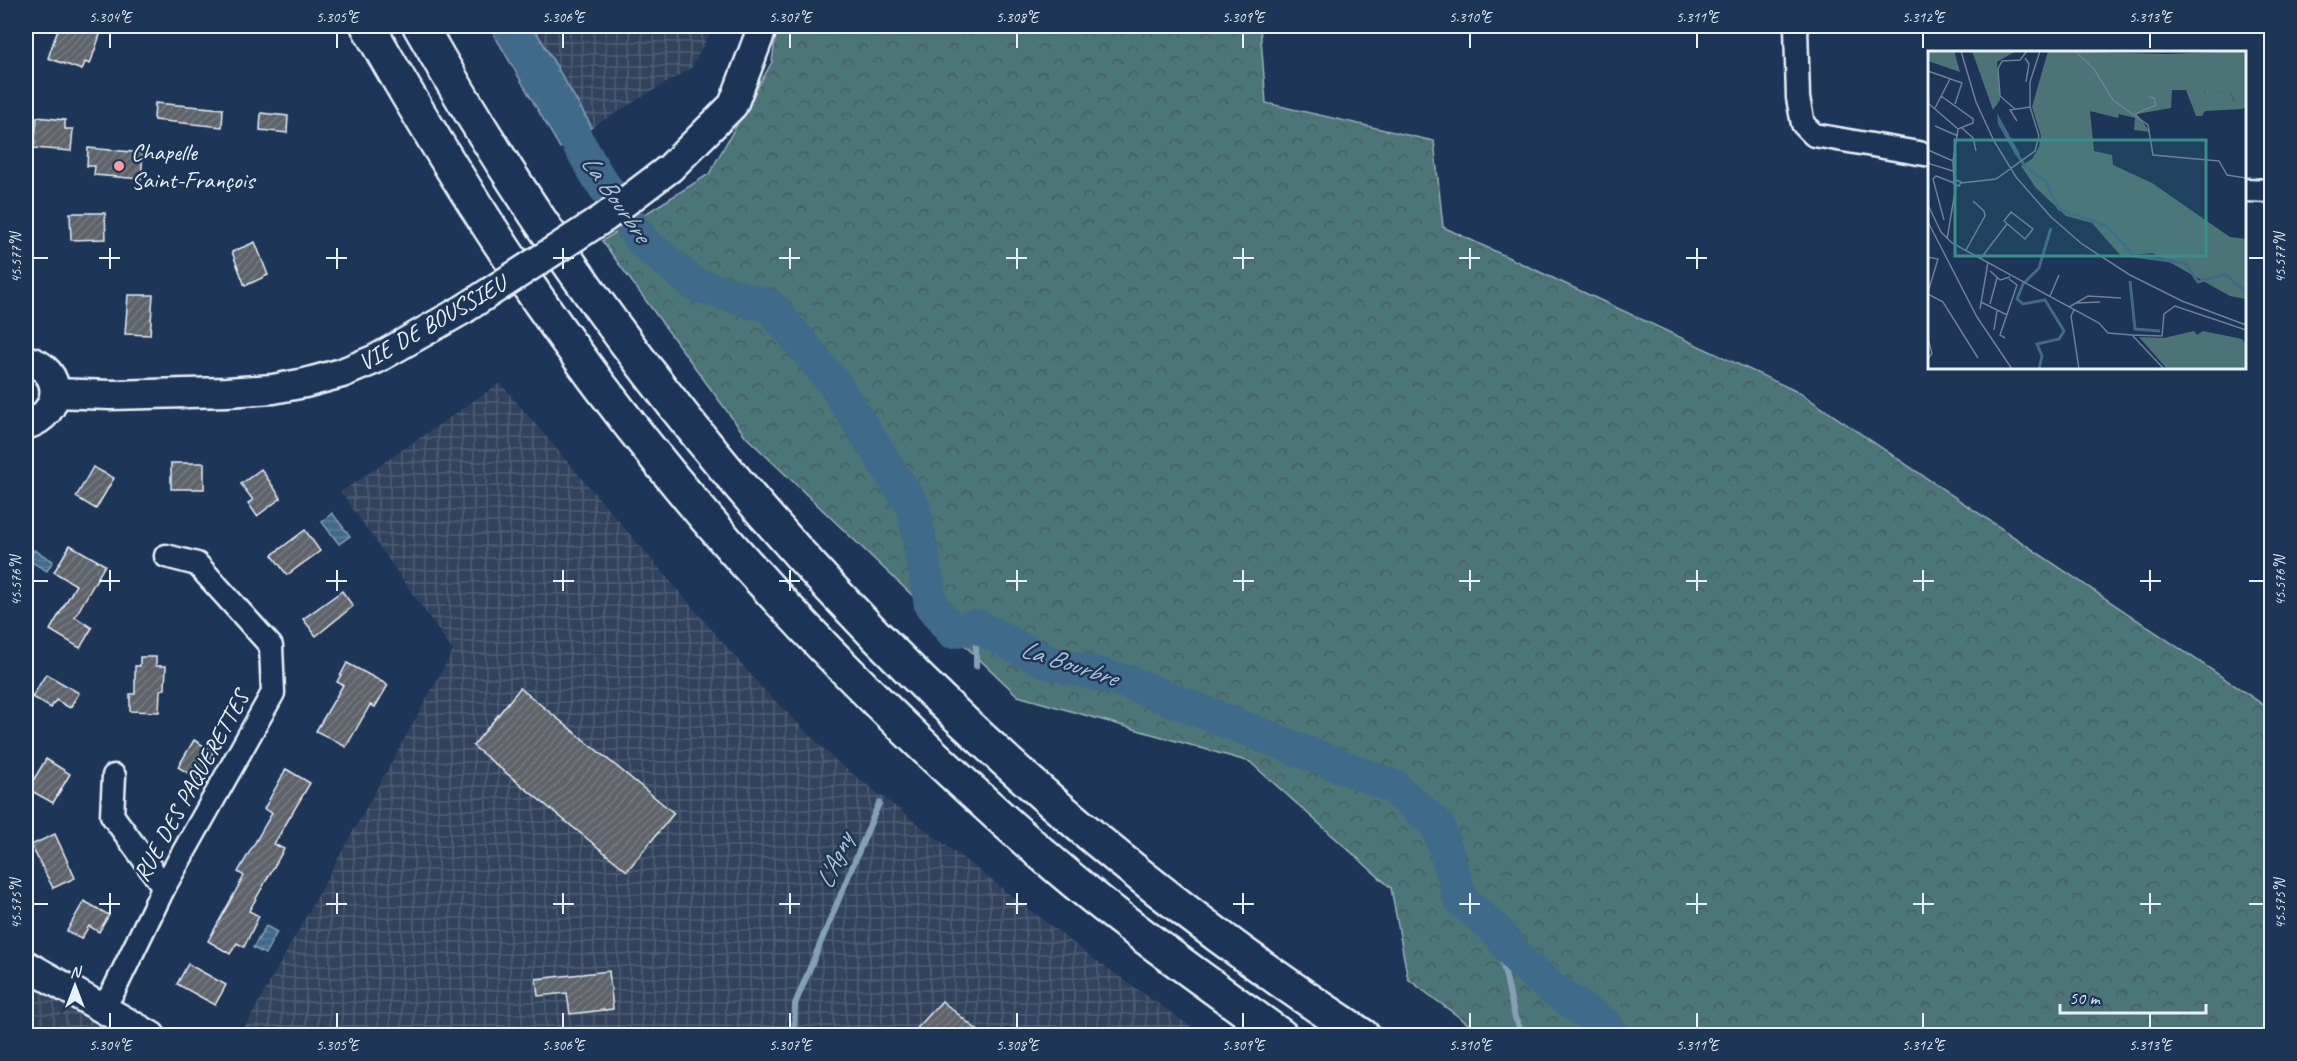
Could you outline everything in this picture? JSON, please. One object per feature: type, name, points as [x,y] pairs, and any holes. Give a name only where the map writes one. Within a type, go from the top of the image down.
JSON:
[{"type":"highway","points":[[368,26],[457,179],[562,335],[643,442],[742,560],[801,625],[879,703],[1008,824],[1100,902],[1163,951],[1281,1035]]},
{"type":"highway","points":[[420,26],[494,151],[590,295],[671,404],[766,519],[828,587],[906,668],[977,736],[1116,856],[1190,914],[1363,1035]]},
{"type":"street","name":"VIE DE BOUSSIEU","points":[[55,393],[110,395],[273,389],[342,373],[376,359],[464,309],[604,218],[670,168],[733,105],[763,26]]},
{"type":"street","points":[[1796,26],[1798,98],[1803,124],[1814,135],[1928,155]]},
{"type":"street","points":[[2246,190],[2271,191]]},
{"type":"street","points":[[26,360],[45,369],[52,380],[55,393],[46,415],[37,422],[26,425]]},
{"type":"street","name":"RUE DES PAQUERETTES","points":[[102,1010],[164,886],[273,693],[271,646],[197,564],[166,556]]},
{"type":"street","points":[[114,776],[112,816],[164,886]]},
{"type":"street","points":[[26,965],[102,1010],[151,1035]]},
{"type":"shaded area","points":[[533,26],[714,26],[691,68],[592,127]]},
{"type":"shaded area","points":[[500,383],[762,688],[836,761],[1090,956],[1203,1035],[240,1036],[453,651],[341,492]]},
{"type":"shaded area","points":[[26,981],[122,1035],[26,1035]]},
{"type":"green space","points":[[777,26],[1260,26],[1266,103],[1434,141],[1443,227],[1800,393],[2271,710],[2271,1035],[1824,1036],[1814,1030],[1754,1036],[1483,1035],[1408,979],[1391,888],[1250,762],[1018,696],[746,437],[602,241],[709,174],[772,62]]},
{"type":"water","points":[[489,26],[533,26],[592,127],[560,148]]},
{"type":"water","points":[[332,513],[350,536],[339,544],[322,522]]},
{"type":"water","points":[[34,550],[53,561],[47,571],[28,560]]},
{"type":"water","points":[[266,926],[277,932],[265,954],[253,948]]},
{"type":"building","points":[[59,26],[103,26],[90,64],[85,62],[82,70],[48,58]]},
{"type":"building","points":[[155,103],[223,109],[222,127],[154,120]]},
{"type":"building","points":[[261,113],[288,116],[287,133],[260,130]]},
{"type":"building","points":[[37,117],[65,120],[65,129],[73,129],[71,151],[34,148]]},
{"type":"building","name":"Chapelle Saint-François","points":[[88,148],[143,153],[141,179],[94,175],[95,166],[87,166]]},
{"type":"building","points":[[70,213],[105,213],[106,239],[71,240]]},
{"type":"building","points":[[255,242],[268,275],[245,286],[232,252]]},
{"type":"building","points":[[128,295],[153,295],[150,335],[125,334]]},
{"type":"building","points":[[171,463],[204,463],[204,489],[171,489]]},
{"type":"building","points":[[93,467],[114,478],[96,509],[76,497]]},
{"type":"building","points":[[261,469],[281,498],[257,516],[248,503],[253,500],[241,484]]},
{"type":"building","points":[[305,530],[320,551],[287,575],[272,555]]},
{"type":"building","points":[[70,545],[105,565],[75,617],[92,628],[80,648],[50,630],[76,585],[54,572]]},
{"type":"building","points":[[342,591],[353,606],[316,636],[303,619]]},
{"type":"building","points":[[140,657],[156,657],[156,666],[166,666],[165,689],[160,690],[159,712],[130,711],[130,694],[135,694],[135,666],[140,666]]},
{"type":"building","points":[[347,663],[388,685],[375,707],[370,705],[346,747],[316,731],[343,685],[337,682]]},
{"type":"building","points":[[46,674],[79,693],[70,708],[56,700],[51,708],[32,697]]},
{"type":"building","points":[[520,688],[674,813],[627,871],[473,746]]},
{"type":"building","points":[[194,740],[214,752],[198,779],[178,767]]},
{"type":"building","points":[[46,759],[70,774],[53,803],[28,789]]},
{"type":"building","points":[[286,769],[310,783],[274,844],[284,849],[249,911],[259,916],[244,947],[237,943],[230,954],[208,941],[244,876],[238,872],[272,813],[264,809]]},
{"type":"building","points":[[55,834],[75,878],[53,888],[31,845]]},
{"type":"building","points":[[84,901],[109,915],[99,932],[89,926],[81,939],[67,931]]},
{"type":"building","points":[[188,964],[226,985],[215,1005],[177,984]]},
{"type":"building","points":[[609,971],[613,1009],[570,1014],[567,993],[538,996],[536,979]]},
{"type":"building","points":[[942,1001],[983,1035],[911,1035]]},
{"type":"waterway","name":"La Bourbre","points":[[510,26],[598,177],[643,242],[694,284],[771,307],[833,382],[914,508],[931,605],[952,631],[976,626],[1045,661],[1127,682],[1394,787],[1438,826],[1461,900],[1495,929],[1520,961],[1552,989],[1605,1025],[1613,1036]]},
{"type":"waterway","name":"L'Agny","points":[[976,626],[976,666]]},
{"type":"waterway","name":"L'Agny","points":[[794,1036],[795,1004],[879,803]]},
{"type":"waterway","points":[[1495,929],[1515,1018],[1524,1036]]},
{"type":"place","name":"Chapelle Saint-François","points":[[119,166]]}]
